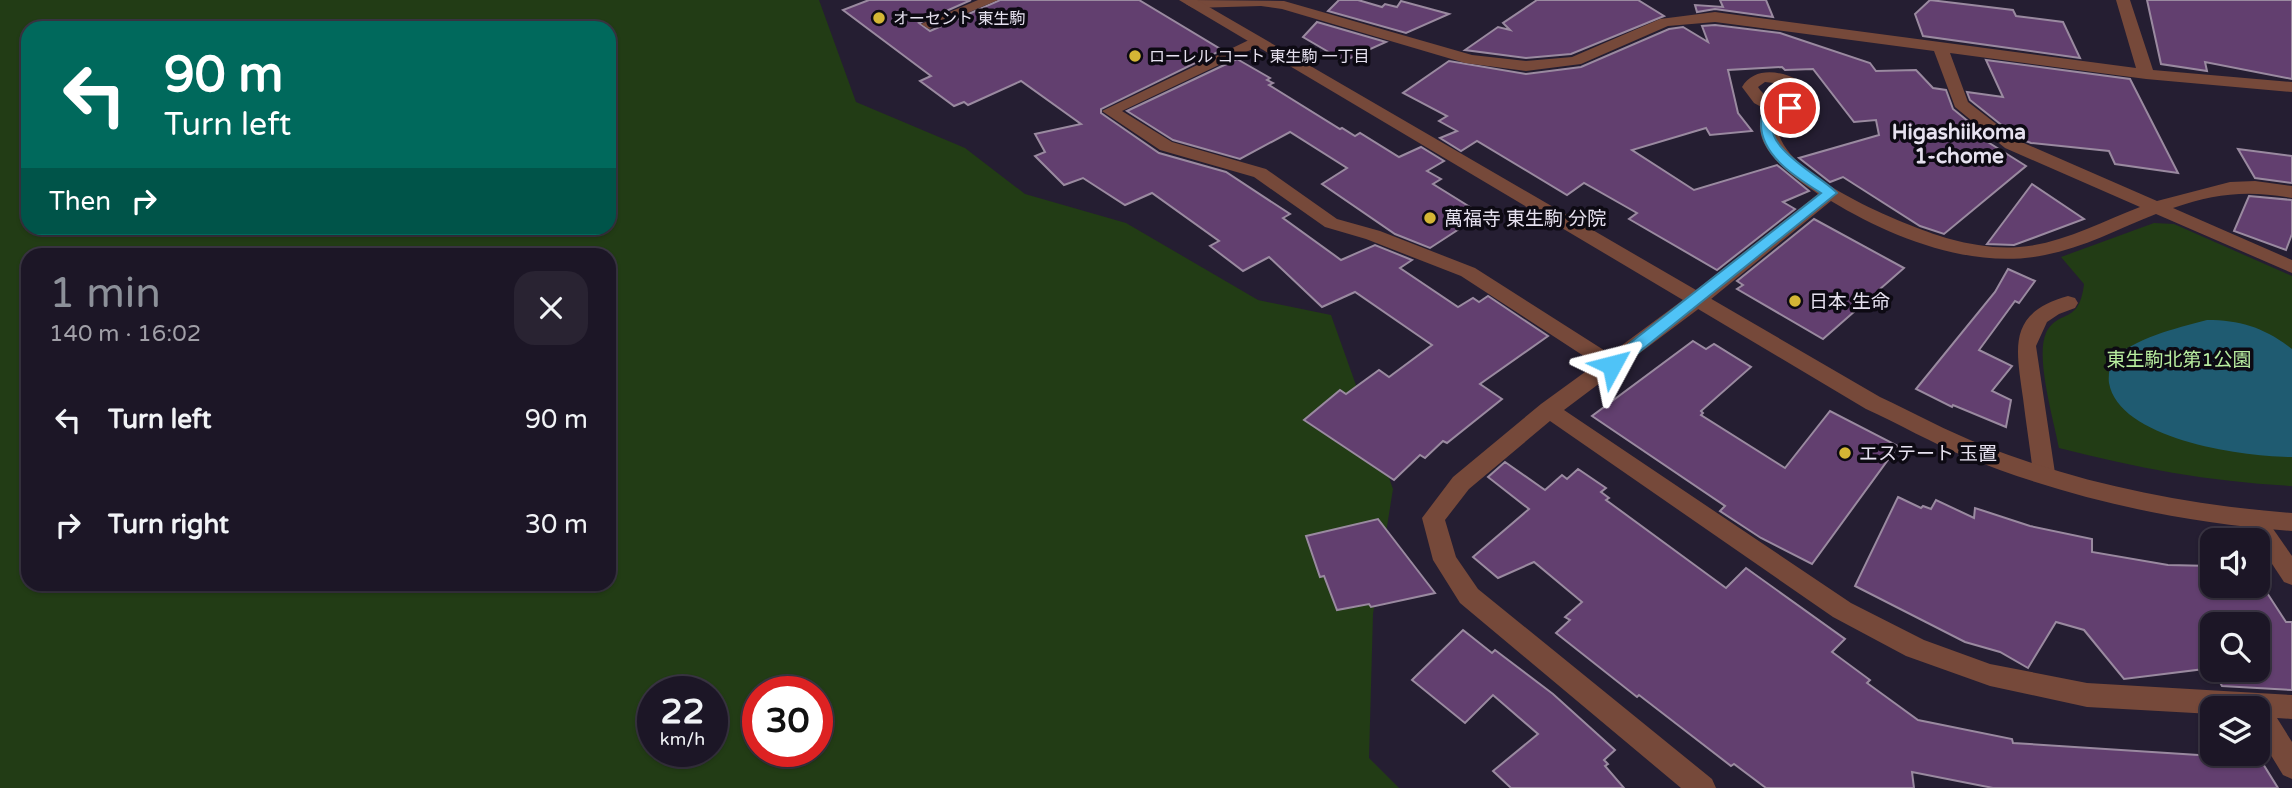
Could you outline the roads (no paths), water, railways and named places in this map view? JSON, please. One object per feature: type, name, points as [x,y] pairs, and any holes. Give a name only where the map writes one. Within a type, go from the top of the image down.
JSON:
[{"type":"street","points":[[929,24],[990,0]]},
{"type":"street","points":[[2123,0],[2146,74]]},
{"type":"street","points":[[1190,2],[1261,2],[1284,5],[1471,60],[1526,66],[1575,61],[1665,22],[1715,17],[2146,74],[2292,87]]},
{"type":"street","points":[[1190,2],[1873,402],[1975,451],[2119,497],[2254,520],[2292,522]]},
{"type":"street","points":[[1256,42],[1110,111],[1166,146],[1260,173],[1331,223],[1373,235],[1468,272],[1612,365]]},
{"type":"street","points":[[1940,47],[1961,104],[2011,144],[2292,267]]},
{"type":"street","points":[[1775,106],[1767,116],[1767,132],[1778,153],[1807,178],[1830,193],[1899,228],[1964,249],[2006,254],[2044,250],[2213,191],[2255,186],[2292,192]]},
{"type":"street","points":[[1702,788],[1469,596],[1445,560],[1433,518],[1461,483],[1549,410],[1698,299],[1830,193]]},
{"type":"street","points":[[2043,473],[2037,409],[2026,346],[2032,326],[2050,308],[2068,303]]},
{"type":"street","points":[[1549,410],[1842,610],[1915,648],[1990,675],[2087,695],[2200,704]]},
{"type":"street","points":[[2254,520],[2292,575]]},
{"type":"street","points":[[2270,708],[2292,707]]},
{"type":"street","points":[[2270,731],[2292,766]]},
{"type":"water","points":[[2207,320],[2252,327],[2292,349],[2292,457],[2216,449],[2187,441],[2135,419],[2118,403],[2109,383],[2110,361],[2132,345]]},
{"type":"place","name":"オーセント 東生駒","points":[[879,18]]},
{"type":"place","name":"ローレル コート 東生駒 一丁目","points":[[1135,56]]},
{"type":"place","name":"萬福寺 東生駒 分院","points":[[1430,218]]},
{"type":"place","name":"日本 生命","points":[[1795,301]]},
{"type":"place","name":"エステート 玉置","points":[[1845,453]]},
{"type":"district","name":"Higashiikoma 1-chome","points":[[1959,144]]},
{"type":"park label","name":"東生駒北第1公園","points":[[2179,359]]}]
